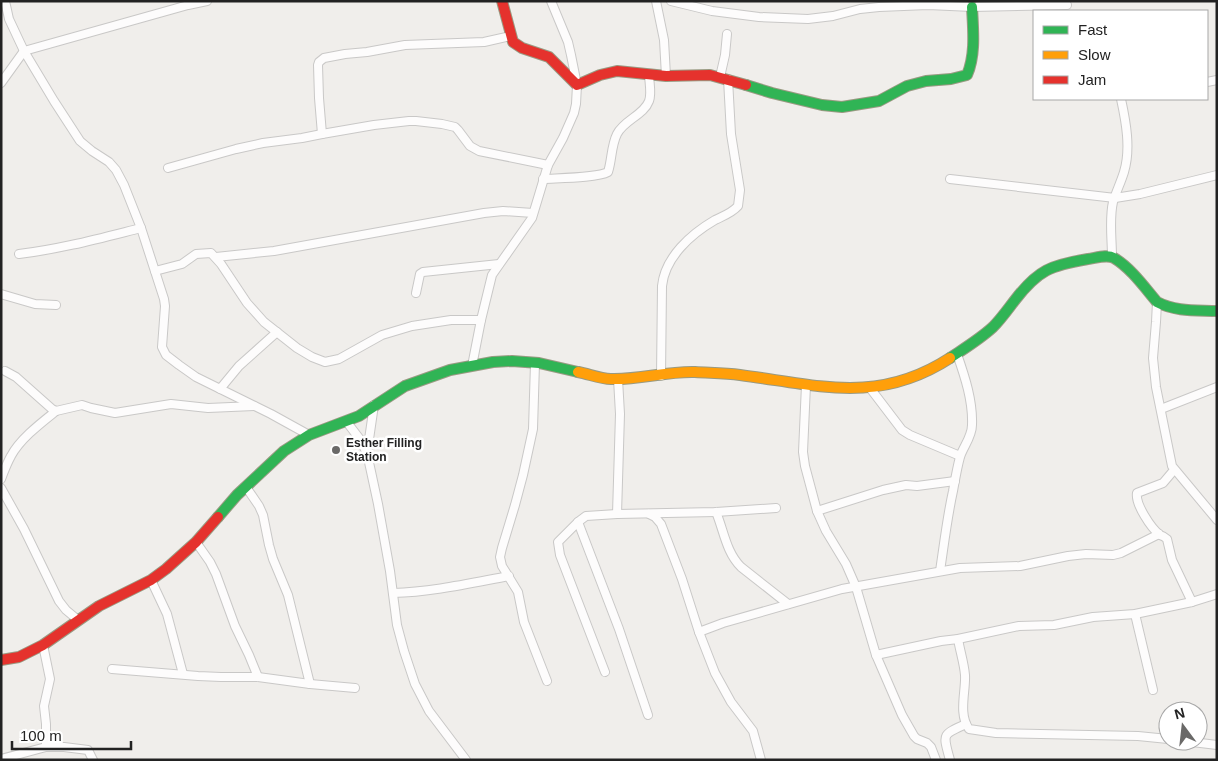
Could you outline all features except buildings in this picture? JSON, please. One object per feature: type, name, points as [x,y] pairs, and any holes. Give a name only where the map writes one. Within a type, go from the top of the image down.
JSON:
[{"type":"street","points":[[5,1],[4,13],[54,101],[80,141],[109,162],[124,185],[141,228],[165,303],[162,347],[166,355],[196,377],[256,406],[309,435]]},
{"type":"street","points":[[1,83],[24,51],[207,1]]},
{"type":"street","points":[[502,1],[514,43],[522,48],[549,57],[578,86]]},
{"type":"street","points":[[472,366],[491,280],[499,264],[529,222],[548,165],[564,138],[574,114],[578,86],[568,42],[551,1]]},
{"type":"street","points":[[656,1],[664,40],[666,76]]},
{"type":"street","points":[[671,1],[712,11],[786,19],[823,18],[879,6],[1067,6]]},
{"type":"street","points":[[578,86],[600,75],[617,71],[666,76],[700,75],[724,78],[763,91],[827,107],[842,107],[879,101],[915,84],[967,75],[971,62],[972,7]]},
{"type":"street","points":[[661,376],[662,286],[666,271],[683,244],[705,226],[731,212],[738,206],[740,190],[724,78],[728,34]]},
{"type":"street","points":[[322,134],[318,65],[324,58],[405,45],[484,42],[511,36]]},
{"type":"street","points":[[544,179],[608,172],[612,147],[618,132],[625,123],[642,111],[648,103],[650,98],[649,74]]},
{"type":"street","points":[[1112,256],[1113,203],[1124,172],[1127,154],[1123,100]]},
{"type":"street","points":[[168,168],[263,143],[394,122],[416,121],[449,125],[457,129],[466,142],[479,151],[548,165]]},
{"type":"street","points":[[950,179],[1114,198],[1140,194],[1217,175]]},
{"type":"street","points":[[216,258],[274,251],[503,211],[533,213]]},
{"type":"street","points":[[19,254],[81,243],[141,228]]},
{"type":"street","points":[[155,271],[182,264],[198,253],[211,253],[247,303],[264,322],[297,348],[324,362],[339,359],[382,335],[412,326],[451,320],[481,320]]},
{"type":"street","points":[[1,660],[19,657],[43,645],[99,606],[151,580],[196,542],[237,496],[284,451],[309,435],[359,416],[405,386],[450,370],[493,362],[512,362],[534,363],[609,379],[661,376],[686,372],[738,375],[843,390],[870,388],[902,382],[931,370],[977,341],[990,330],[1031,281],[1054,266],[1112,256],[1124,266],[1157,302],[1175,308],[1217,311]]},
{"type":"street","points":[[416,293],[422,272],[499,264]]},
{"type":"street","points":[[1,294],[35,304],[56,305]]},
{"type":"street","points":[[1157,302],[1153,358],[1156,387],[1171,462],[1174,470],[1217,520]]},
{"type":"street","points":[[220,388],[239,366],[277,332]]},
{"type":"street","points":[[940,572],[946,524],[960,456],[972,432],[969,391],[957,354]]},
{"type":"street","points":[[534,363],[533,429],[515,505],[500,557],[501,563],[518,592],[524,622],[547,681]]},
{"type":"street","points":[[6,371],[16,377],[56,411]]},
{"type":"street","points":[[617,514],[620,414],[618,379]]},
{"type":"street","points":[[806,385],[803,452],[817,511],[830,539],[846,564],[856,587],[876,655],[888,683],[911,731],[917,739],[930,745],[936,760]]},
{"type":"street","points":[[1161,409],[1217,387]]},
{"type":"street","points":[[870,388],[902,430],[910,436],[960,456]]},
{"type":"street","points":[[1,479],[11,455],[17,447],[56,411],[82,405],[116,413],[171,404],[208,408],[256,406]]},
{"type":"street","points":[[366,453],[374,405]]},
{"type":"street","points":[[346,421],[359,438],[366,453],[378,504],[399,633],[415,684],[429,711],[466,760]]},
{"type":"street","points":[[1174,470],[1162,483],[1141,490],[1136,495],[1140,509],[1159,534],[1167,539],[1172,560],[1192,602]]},
{"type":"street","points":[[817,511],[883,490],[906,485],[917,486],[955,480]]},
{"type":"street","points":[[246,487],[263,515],[268,545],[288,595],[310,684]]},
{"type":"street","points":[[1,488],[24,529],[59,601],[78,620]]},
{"type":"street","points":[[605,672],[557,545],[578,522],[586,516],[776,508]]},
{"type":"street","points":[[716,512],[735,562],[788,604]]},
{"type":"street","points":[[649,514],[655,517],[660,524],[682,579],[699,632],[715,673],[731,702],[753,731],[761,760]]},
{"type":"street","points":[[578,522],[619,629],[648,715]]},
{"type":"street","points":[[699,632],[723,623],[832,591],[960,568],[1020,566],[1086,554],[1113,555],[1121,553],[1159,534]]},
{"type":"street","points":[[196,542],[216,574],[235,626],[258,676]]},
{"type":"street","points":[[393,593],[449,588],[509,576]]},
{"type":"street","points":[[151,580],[166,614],[183,674]]},
{"type":"street","points":[[876,655],[940,641],[958,640],[1019,626],[1054,625],[1093,617],[1135,614],[1192,602],[1217,594]]},
{"type":"street","points":[[1135,614],[1153,690]]},
{"type":"street","points":[[958,640],[964,672],[964,708],[966,724],[969,729],[996,733],[1158,738]]},
{"type":"street","points":[[43,645],[50,679],[44,706],[46,747]]},
{"type":"street","points":[[112,669],[221,677],[258,676],[310,684],[355,688]]},
{"type":"street","points":[[950,760],[946,736],[948,733],[966,724]]},
{"type":"street","points":[[1,759],[46,747],[64,747],[86,749],[90,752],[93,760]]},
{"type":"traffic: fast","points":[[746,85],[822,105],[842,107],[879,101],[907,86],[926,81],[951,79],[967,75],[973,50],[972,7]]},
{"type":"traffic: fast","points":[[950,358],[993,327],[1023,290],[1038,275],[1064,264],[1098,257],[1111,257],[1120,262],[1137,278],[1157,302],[1179,309],[1217,311]]},
{"type":"traffic: fast","points":[[218,517],[237,495],[284,451],[309,435],[359,416],[405,386],[450,370],[493,362],[539,363],[578,372]]},
{"type":"traffic: slow","points":[[578,372],[611,379],[684,372],[723,373],[847,388],[872,387],[898,382],[924,373],[950,358]]},
{"type":"traffic: jam","points":[[502,1],[513,42],[522,48],[549,57],[577,85],[600,75],[617,71],[666,76],[710,75],[746,85]]},
{"type":"traffic: jam","points":[[1,660],[19,657],[43,645],[99,606],[151,580],[196,542],[218,517]]},
{"type":"place","name":"Esther Filling Station","points":[[336,450]]}]
